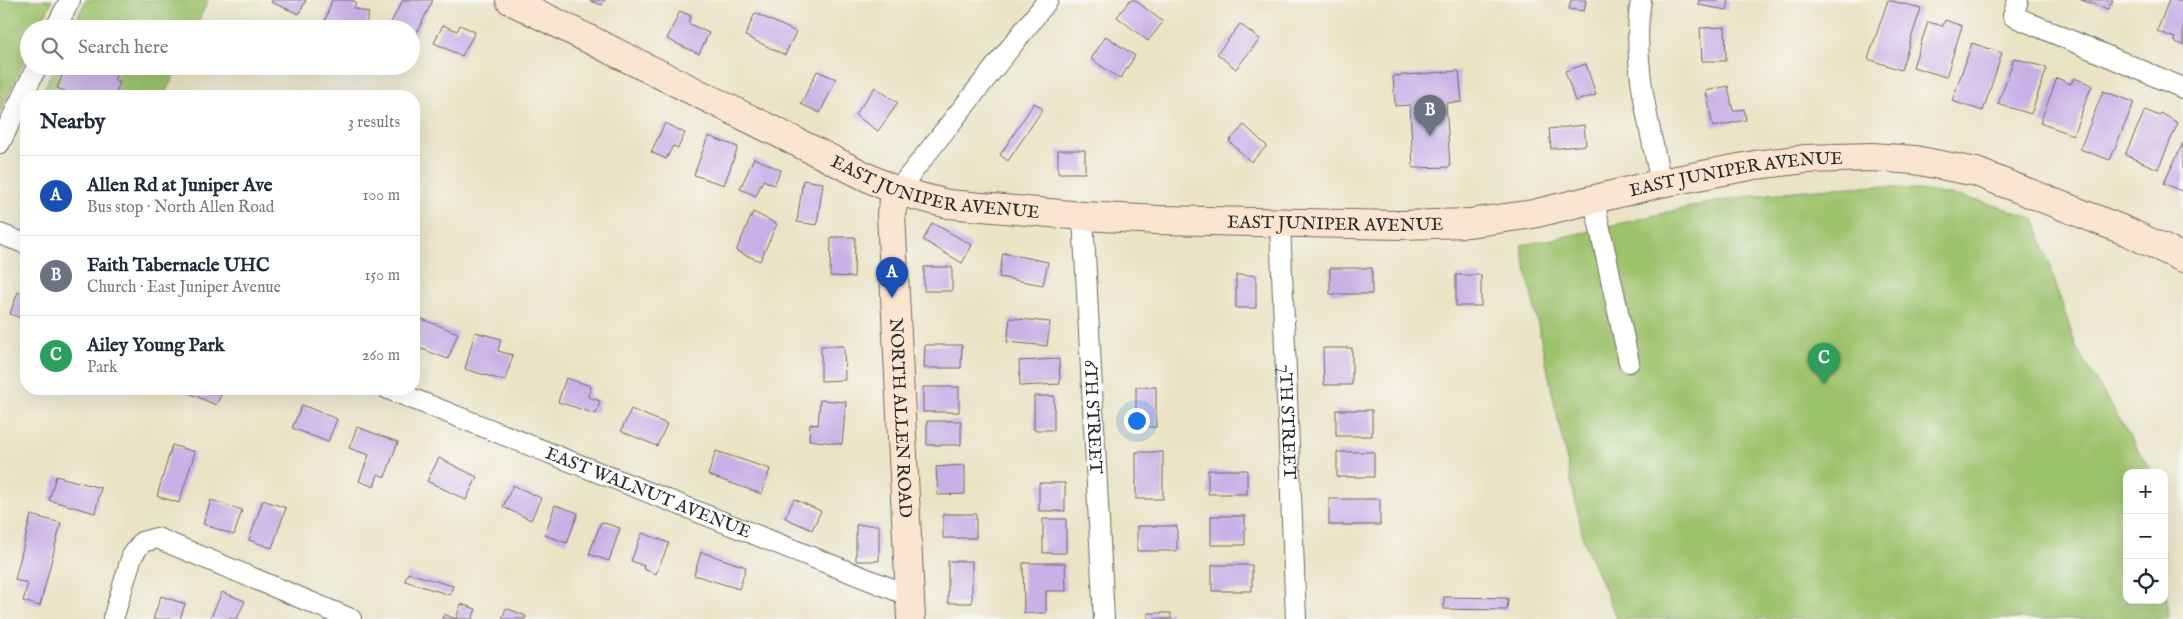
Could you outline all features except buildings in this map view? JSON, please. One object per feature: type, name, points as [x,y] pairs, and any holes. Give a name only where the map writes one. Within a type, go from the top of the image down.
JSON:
[{"type":"street","points":[[60,20],[70,0]]},
{"type":"street","name":"NORTH ALLEN ROAD","points":[[910,607],[891,213],[897,191],[1048,0]]},
{"type":"street","points":[[1641,0],[1638,40],[1642,86],[1661,183]]},
{"type":"street","name":"EAST JUNIPER AVENUE","points":[[513,1],[897,191],[948,204],[1083,216],[1280,224],[1400,225],[1468,223],[1533,214],[1594,201],[1661,183],[1755,165],[1806,159],[1872,157],[1915,160],[1976,172],[2006,182],[2126,231],[2183,258]]},
{"type":"street","points":[[2015,8],[2183,88]]},
{"type":"street","points":[[25,90],[33,75]]},
{"type":"street","points":[[0,143],[20,101]]},
{"type":"street","points":[[1594,201],[1629,362]]},
{"type":"street","name":"6TH STREET","points":[[1083,216],[1104,619]]},
{"type":"street","name":"7TH STREET","points":[[1280,224],[1296,619]]},
{"type":"street","points":[[0,234],[20,242]]},
{"type":"street","name":"EAST WALNUT AVENUE","points":[[402,395],[910,607]]},
{"type":"street","points":[[113,619],[132,556],[142,542],[156,538],[351,619]]},
{"type":"green space","points":[[0,0],[52,0],[43,20],[20,20],[20,69],[0,112]]},
{"type":"green space","points":[[86,0],[208,0],[199,20],[76,20]]},
{"type":"green space","points":[[51,75],[174,75],[167,90],[43,90]]},
{"type":"green space","points":[[1880,186],[1919,190],[1979,201],[2035,220],[2076,347],[2150,469],[2123,469],[2123,604],[2167,604],[2168,619],[1617,619],[1584,542],[1521,245],[1721,201],[1800,190]]},
{"type":"place","name":"Faith Tabernacle UHC","points":[[1430,136]]},
{"type":"place","name":"Allen Rd at Juniper Ave","points":[[892,298]]},
{"type":"place","name":"Ailey Young Park","points":[[1824,384]]}]
